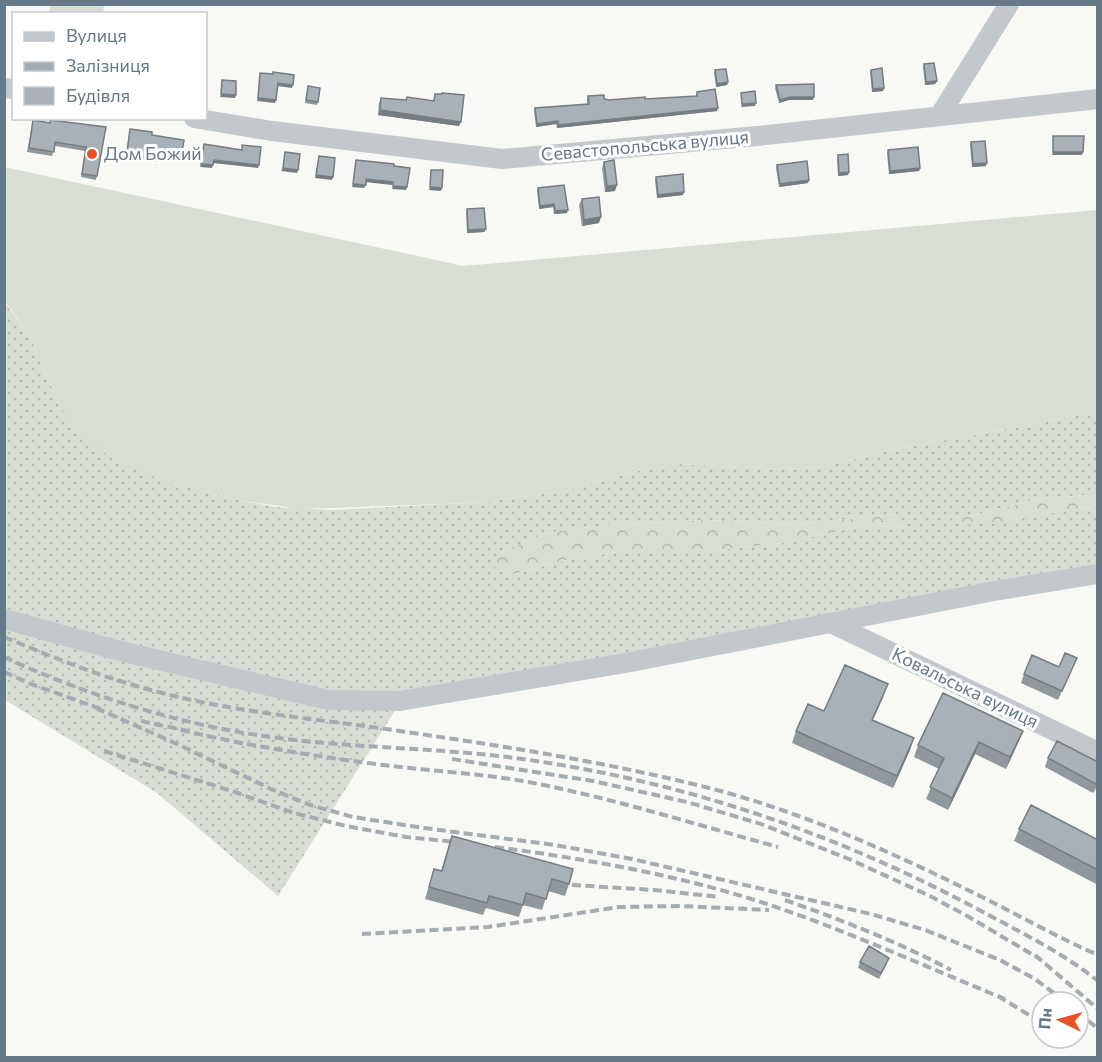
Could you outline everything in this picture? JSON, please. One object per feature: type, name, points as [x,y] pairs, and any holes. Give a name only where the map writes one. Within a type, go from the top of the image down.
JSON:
[{"type":"street","points":[[940,115],[1009,4]]},
{"type":"street","name":"Севастопольська вулиця","points":[[206,120],[283,133],[476,158],[502,159],[758,136],[1098,99]]},
{"type":"street","points":[[4,619],[120,651],[328,700],[400,701],[620,664],[994,591],[1098,574]]},
{"type":"street","name":"Ковальська вулиця","points":[[833,624],[1098,752]]},
{"type":"green space","points":[[50,4],[104,5],[103,12],[49,12]]},
{"type":"green space","points":[[4,167],[464,266],[1097,210],[1097,412],[892,450],[822,467],[784,469],[677,464],[617,475],[571,490],[484,502],[302,509],[242,501],[170,483],[141,472],[113,459],[90,442],[72,424],[60,407],[31,339],[5,301]]},
{"type":"green space","points":[[4,301],[31,339],[60,407],[113,459],[170,483],[242,501],[277,507],[331,510],[484,502],[571,490],[617,475],[677,464],[784,469],[822,467],[892,450],[1097,412],[1097,494],[1034,500],[966,517],[948,516],[966,524],[1013,520],[1073,509],[1097,508],[1097,574],[401,701],[278,896],[157,793],[5,700]],"holes":[[[896,514],[901,528],[867,525],[783,543],[710,551],[623,551],[562,561],[507,576],[500,553],[546,533],[605,525],[705,520],[797,524]]]},
{"type":"green space","points":[[1097,494],[1097,508],[1073,509],[1013,520],[966,525],[946,516],[966,517],[1034,500]]},
{"type":"green space","points":[[896,514],[901,521],[901,528],[867,525],[783,543],[710,551],[623,551],[562,561],[507,576],[492,565],[500,553],[546,533],[605,525],[705,520],[797,524]]},
{"type":"building","points":[[934,63],[937,81],[926,82],[924,64]]},
{"type":"building","points":[[882,68],[884,88],[873,89],[871,70]]},
{"type":"building","points":[[726,69],[728,82],[717,84],[715,70]]},
{"type":"building","points":[[273,72],[294,75],[293,85],[278,83],[276,100],[258,98],[260,73],[273,74]]},
{"type":"building","points":[[222,80],[236,81],[236,95],[221,94]]},
{"type":"building","points":[[814,84],[814,97],[790,97],[780,100],[776,85]]},
{"type":"building","points":[[308,86],[320,88],[318,102],[306,100]]},
{"type":"building","points":[[715,89],[718,108],[558,125],[558,121],[537,124],[535,108],[589,104],[588,96],[604,95],[604,99],[609,100],[645,97],[645,99],[697,96],[697,92]]},
{"type":"building","points":[[755,91],[756,103],[742,104],[741,93]]},
{"type":"building","points":[[435,94],[464,95],[461,122],[380,110],[381,98],[406,100],[407,97],[434,101]]},
{"type":"building","points":[[33,120],[106,127],[97,176],[82,174],[86,147],[55,142],[54,152],[29,148]]},
{"type":"building","points":[[130,129],[184,140],[181,158],[161,155],[160,159],[141,157],[141,153],[127,152]]},
{"type":"building","points":[[1053,136],[1084,136],[1083,152],[1053,152]]},
{"type":"building","points":[[985,141],[987,163],[973,164],[971,142]]},
{"type":"building","points":[[204,144],[242,150],[242,145],[261,147],[259,165],[214,160],[213,165],[201,164]]},
{"type":"building","points":[[918,147],[920,168],[890,171],[888,150]]},
{"type":"building","points":[[285,152],[300,154],[298,170],[283,168]]},
{"type":"building","points":[[848,154],[849,172],[839,173],[838,155]]},
{"type":"building","points":[[319,156],[335,158],[333,177],[316,175]]},
{"type":"building","points":[[356,160],[410,168],[407,187],[393,186],[393,182],[366,179],[366,185],[353,184]]},
{"type":"building","points":[[614,160],[617,185],[607,186],[604,162]]},
{"type":"building","points":[[807,161],[809,180],[780,184],[777,165]]},
{"type":"building","points":[[431,170],[443,170],[442,188],[430,187]]},
{"type":"building","points":[[683,174],[684,192],[658,195],[656,177]]},
{"type":"building","points":[[564,185],[568,210],[555,211],[554,204],[540,206],[538,188]]},
{"type":"building","points":[[599,197],[601,217],[584,220],[582,199]]},
{"type":"building","points":[[484,208],[486,229],[468,230],[467,209]]},
{"type":"building","points":[[1065,653],[1077,658],[1062,691],[1024,674],[1032,655],[1059,667]]},
{"type":"building","points":[[845,665],[888,684],[872,720],[914,738],[897,776],[796,731],[808,704],[824,711]]},
{"type":"building","points":[[943,693],[1023,731],[1010,757],[979,742],[952,798],[930,787],[944,758],[918,745]]},
{"type":"building","points":[[1057,741],[1098,762],[1098,782],[1096,784],[1048,758]]},
{"type":"building","points":[[1031,805],[1098,840],[1098,870],[1019,829]]},
{"type":"building","points":[[452,836],[573,869],[569,884],[552,879],[546,899],[526,893],[523,905],[489,896],[487,903],[429,887],[434,869],[442,871]]},
{"type":"building","points":[[869,946],[889,958],[881,973],[860,962]]},
{"type":"railway","points":[[4,637],[95,673],[178,697],[261,712],[537,752],[660,776],[738,796],[810,820],[881,849],[1098,955]]},
{"type":"railway","points":[[4,657],[66,683],[131,706],[231,731],[324,743],[507,757],[569,766],[692,794],[811,833],[927,883],[1042,944],[1071,961],[1098,981]]},
{"type":"railway","points":[[4,672],[104,710]]},
{"type":"railway","points":[[96,708],[310,805],[353,817],[555,845],[632,859],[871,914],[925,930],[1000,960],[1050,990]]},
{"type":"railway","points":[[141,721],[188,731]]},
{"type":"railway","points":[[181,730],[256,746],[332,758],[488,776],[555,787],[778,847]]},
{"type":"railway","points":[[104,751],[294,813],[346,826],[406,837],[466,843]]},
{"type":"railway","points":[[452,759],[593,781],[687,802],[761,824],[849,859],[930,896],[1040,959]]},
{"type":"railway","points":[[495,847],[632,869],[734,894],[827,926],[1005,999]]},
{"type":"railway","points":[[572,885],[720,897]]},
{"type":"railway","points":[[785,900],[870,932],[951,970]]},
{"type":"railway","points":[[362,934],[488,927],[619,907],[680,906],[769,910]]},
{"type":"railway","points":[[1035,955],[1098,1009]]},
{"type":"railway","points":[[998,996],[1030,1016]]},
{"type":"railway","points":[[1090,1022],[1098,1029]]},
{"type":"place","name":"Дом Божий","points":[[92,154]]}]
